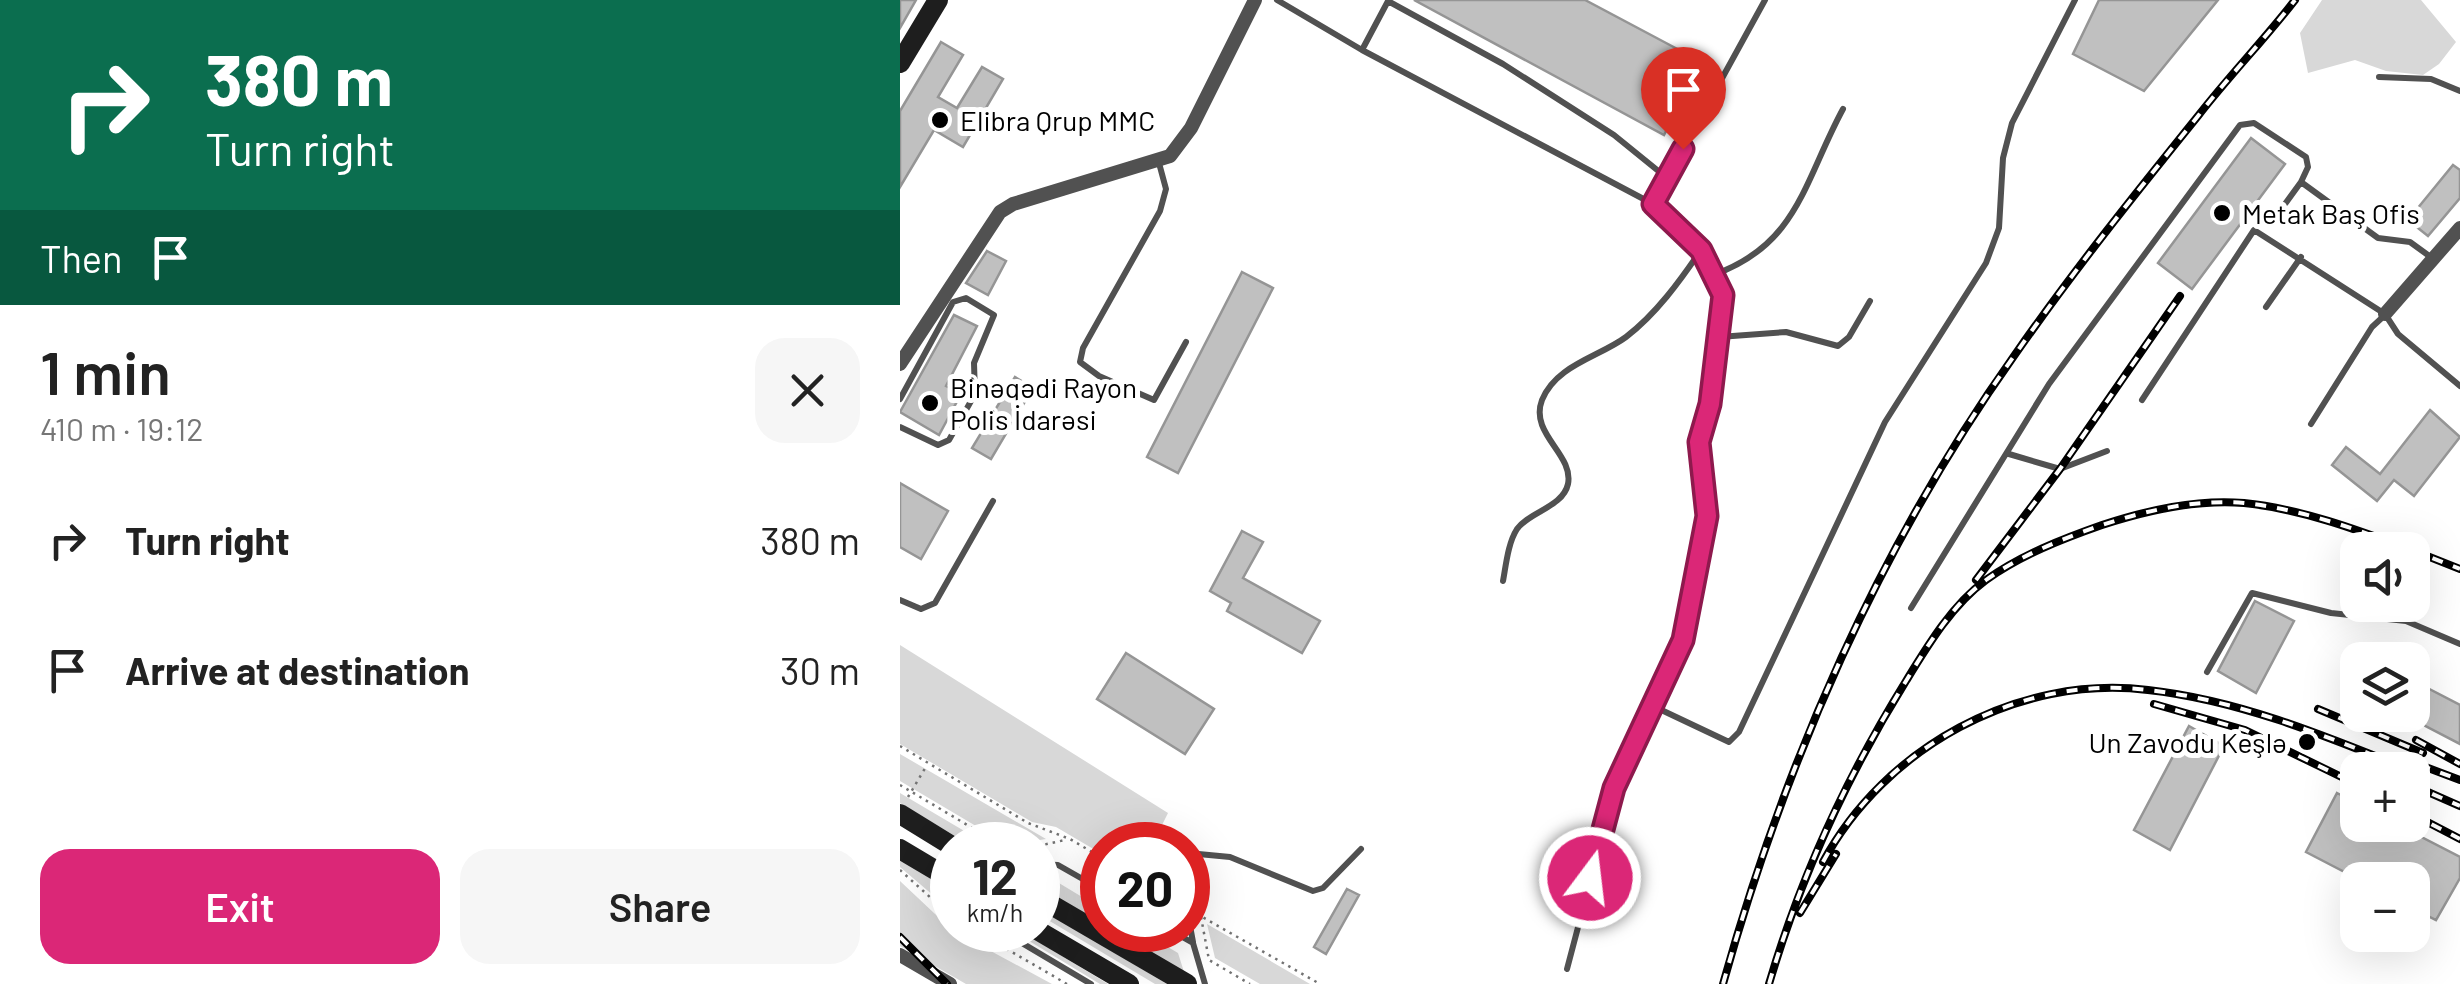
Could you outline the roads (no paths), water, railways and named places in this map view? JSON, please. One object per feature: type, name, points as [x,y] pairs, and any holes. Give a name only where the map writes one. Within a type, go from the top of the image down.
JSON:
[{"type":"street","points":[[900,63],[938,0]]},
{"type":"street","points":[[900,364],[1000,212],[1022,200],[1159,162],[1179,146],[1255,0]]},
{"type":"street","points":[[2386,314],[2458,233]]},
{"type":"street","points":[[902,808],[930,829]]},
{"type":"street","points":[[900,849],[930,867]]},
{"type":"street","points":[[1060,910],[1187,984]]},
{"type":"street","points":[[1060,944],[1128,984]]},
{"type":"street","points":[[900,955],[950,984]]},
{"type":"lane","points":[[1277,0],[1362,50],[1653,204],[1701,250],[1723,295],[1699,442],[1707,516],[1683,640],[1614,788],[1567,969]]},
{"type":"lane","points":[[1362,50],[1388,0],[1582,115],[1667,178]]},
{"type":"lane","points":[[1653,204],[1764,0]]},
{"type":"lane","points":[[1654,707],[1729,742],[1739,732],[1886,422],[1986,262],[1999,228],[2003,158],[2012,123],[2075,0]]},
{"type":"lane","points":[[2378,77],[2431,79],[2460,92]]},
{"type":"lane","points":[[1713,275],[1748,263],[1776,240],[1842,109]]},
{"type":"lane","points":[[1910,608],[2067,358],[2240,125],[2254,123],[2306,156],[2308,167],[2302,182],[2277,215]]},
{"type":"lane","points":[[1159,162],[1166,189],[1160,211],[1083,348],[1080,362],[1099,376],[1154,400],[1186,342]]},
{"type":"lane","points":[[2302,182],[2378,238],[2410,242],[2433,259]]},
{"type":"lane","points":[[2142,400],[2249,233],[2258,231],[2386,314],[2398,334],[2460,386]]},
{"type":"lane","points":[[1503,580],[1516,530],[1562,495],[1568,484],[1567,469],[1539,416],[1542,398],[1560,376],[1595,350],[1625,337],[1674,289],[1701,250]]},
{"type":"lane","points":[[2266,307],[2301,257]]},
{"type":"lane","points":[[900,399],[953,302],[966,298],[994,315],[974,362],[975,394],[948,440],[938,445],[900,428]]},
{"type":"lane","points":[[1719,336],[1786,332],[1838,346],[1849,338],[1870,301]]},
{"type":"lane","points":[[2311,424],[2372,327],[2386,314]]},
{"type":"lane","points":[[2009,454],[2060,469],[2107,450]]},
{"type":"lane","points":[[900,600],[922,609],[935,603],[992,501]]},
{"type":"lane","points":[[2207,672],[2252,593],[2331,613],[2406,622],[2460,644]]},
{"type":"lane","points":[[1210,855],[1230,856],[1313,891],[1323,888],[1361,849]]},
{"type":"lane","points":[[1037,952],[1091,984]]},
{"type":"lane","points":[[1195,952],[1205,984]]},
{"type":"railway","points":[[1723,984],[1748,901],[1807,738],[1879,579],[1921,503],[1966,428],[2058,295],[2210,101],[2295,0]]},
{"type":"railway","points":[[1976,580],[2060,469],[2180,296]]},
{"type":"railway","points":[[1769,984],[1811,866],[1864,754],[1932,640],[1962,601],[1986,580],[2042,548],[2102,525],[2190,504],[2244,503],[2287,510],[2361,532]]},
{"type":"railway","points":[[2430,557],[2460,569]]},
{"type":"railway","points":[[1823,862],[1849,821],[1881,785],[1918,753],[1960,727],[2004,707],[2051,694],[2099,688],[2182,695],[2249,711],[2365,752]]},
{"type":"railway","points":[[2154,704],[2245,730],[2340,776]]},
{"type":"railway","points":[[2318,709],[2421,752]]},
{"type":"railway","points":[[2416,740],[2460,764]]},
{"type":"railway","points":[[2430,769],[2460,780]]},
{"type":"railway","points":[[2430,793],[2460,806]]},
{"type":"railway","points":[[2430,823],[2460,839]]},
{"type":"railway","points":[[1800,913],[1836,854]]},
{"type":"railway","points":[[900,937],[947,984]]},
{"type":"place","name":"Elibra Qrup MMC","points":[[940,120]]},
{"type":"place","name":"Metak Baş Ofis","points":[[2222,213]]},
{"type":"place","name":"Binəqədi Rayon Polis İdarəsi","points":[[930,403]]},
{"type":"place","name":"Un Zavodu Keşlə","points":[[2307,742]]}]
